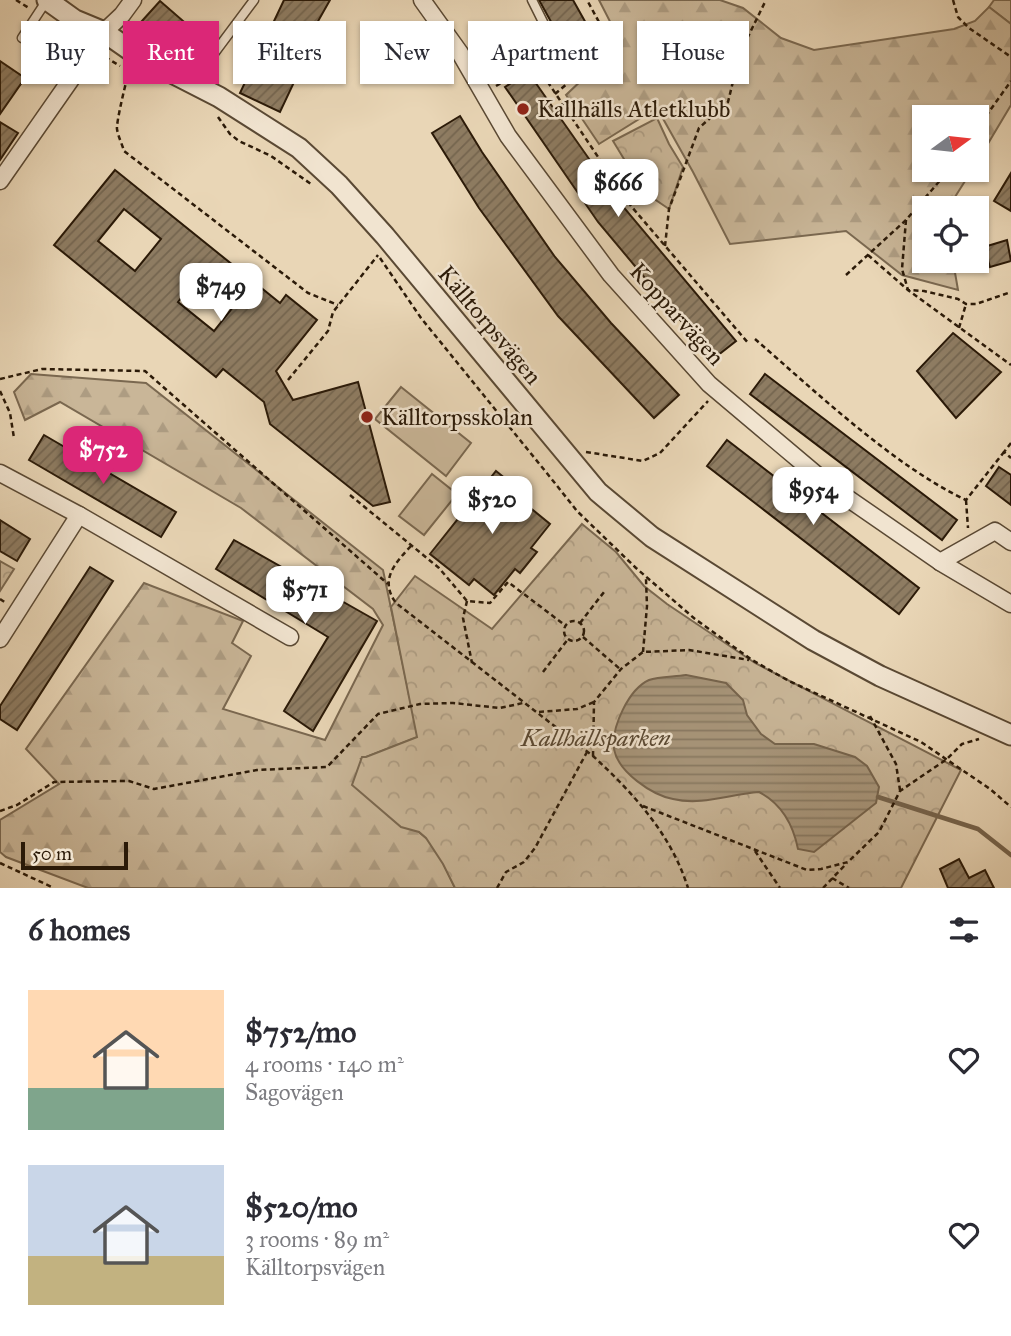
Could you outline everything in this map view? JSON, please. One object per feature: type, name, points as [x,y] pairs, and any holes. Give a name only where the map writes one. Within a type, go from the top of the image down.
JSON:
[{"type":"street","name":"Källtorpsvägen","points":[[47,0],[77,21]]},
{"type":"street","points":[[109,27],[133,0]]},
{"type":"street","name":"Kopparvägen","points":[[422,0],[468,67]]},
{"type":"street","points":[[0,181],[68,84]]},
{"type":"street","name":"Källtorpsvägen","points":[[194,84],[299,148],[339,185],[385,236],[570,461],[598,492],[631,521],[683,558],[813,640],[880,676],[1011,735]]},
{"type":"street","name":"Kopparvägen","points":[[478,84],[508,136],[611,275],[716,391],[830,486],[940,562],[1011,604]]},
{"type":"street","points":[[0,473],[290,636]]},
{"type":"street","points":[[0,639],[79,515]]},
{"type":"street","points":[[940,562],[995,531],[1011,542]]},
{"type":"lane","points":[[33,21],[47,0]]},
{"type":"lane","points":[[219,47],[254,0]]},
{"type":"lane","points":[[532,0],[542,21]]},
{"type":"path","points":[[555,93],[612,46],[587,0]]},
{"type":"path","points":[[665,246],[670,209],[698,128],[728,102],[740,53],[766,0]]},
{"type":"path","points":[[953,0],[958,17],[969,28],[1011,57]]},
{"type":"path","points":[[484,94],[535,63],[631,206],[749,344]]},
{"type":"path","points":[[989,112],[1011,81]]},
{"type":"path","points":[[125,84],[116,127],[124,151],[308,293],[338,306]]},
{"type":"path","points":[[846,275],[906,220],[939,182]]},
{"type":"path","points":[[906,220],[902,269],[908,290]]},
{"type":"path","points":[[288,380],[328,331],[333,312],[378,255]]},
{"type":"path","points":[[868,255],[908,290],[1011,364]]},
{"type":"path","points":[[908,290],[924,290],[958,299],[966,304],[976,304],[1011,292]]},
{"type":"path","points":[[959,328],[966,304]]},
{"type":"path","points":[[755,339],[873,439],[946,491],[967,500]]},
{"type":"path","points":[[0,379],[42,369],[145,371],[388,584]]},
{"type":"path","points":[[0,391],[10,413],[14,438]]},
{"type":"path","points":[[584,452],[598,452],[643,461],[660,453],[716,391]]},
{"type":"path","points":[[970,545],[967,500],[1011,443]]},
{"type":"path","points":[[1004,452],[1011,457]]},
{"type":"path","points":[[350,495],[439,568],[467,601],[490,603],[508,582],[566,626]]},
{"type":"path","points":[[411,546],[389,575],[388,584],[396,603],[593,756],[642,805],[673,850],[688,888]]},
{"type":"path","points":[[643,652],[647,606],[646,577]]},
{"type":"path","points":[[580,623],[604,592]]},
{"type":"path","points":[[467,601],[463,618],[472,663]]},
{"type":"path","points":[[573,621],[580,623],[584,631],[583,637],[574,642],[568,639],[564,634],[566,626],[573,621]]},
{"type":"path","points":[[583,637],[621,669]]},
{"type":"path","points":[[543,672],[568,639]]},
{"type":"path","points":[[537,712],[577,709],[594,702],[621,669],[643,652],[689,650],[752,660]]},
{"type":"path","points":[[593,756],[594,702]]},
{"type":"path","points":[[0,811],[17,805],[54,782],[129,781],[154,789],[257,770],[327,766],[378,714],[421,704],[500,708],[523,703]]},
{"type":"path","points":[[870,716],[895,764],[900,791]]},
{"type":"path","points":[[822,888],[879,832],[900,791],[947,759],[962,744],[981,738]]},
{"type":"path","points":[[497,888],[506,872],[524,862],[535,848],[587,752]]},
{"type":"path","points":[[642,805],[807,870],[848,862]]},
{"type":"path","points":[[753,848],[780,888]]},
{"type":"path","points":[[0,863],[54,888]]},
{"type":"path","points":[[832,878],[849,888]]},
{"type":"green space","points":[[599,0],[720,0],[743,8],[781,38],[814,50],[954,29],[975,21],[989,7],[1011,24],[1011,105],[989,142],[989,105],[912,105],[912,182],[964,182],[956,196],[912,196],[912,273],[955,273],[958,290],[902,275],[846,231],[730,244],[657,108],[599,144],[566,95],[578,84],[623,84],[623,21],[610,21]]},
{"type":"green space","points":[[994,0],[1011,0],[1011,24],[989,7]]},
{"type":"green space","points":[[657,118],[683,167],[669,209],[644,192],[613,141]]},
{"type":"green space","points":[[31,374],[146,383],[383,570],[418,737],[361,759],[419,832],[426,838],[430,835],[455,888],[88,888],[6,857],[0,852],[0,820],[59,784],[26,749],[144,583],[243,621],[232,643],[251,656],[223,709],[325,740],[383,625],[373,609],[241,508],[60,402],[25,420],[14,392]]},
{"type":"green space","points":[[401,387],[471,443],[446,476],[375,419]]},
{"type":"green space","points":[[432,474],[457,494],[424,535],[399,516]]},
{"type":"green space","name":"Kallhällsparken","points":[[582,524],[616,552],[644,586],[755,663],[961,770],[901,888],[455,888],[426,838],[419,832],[401,827],[352,785],[362,757],[417,737],[391,607],[415,576],[492,629]]},
{"type":"green space","points":[[0,561],[14,569],[0,591]]},
{"type":"shaded area","points":[[686,675],[726,683],[743,700],[747,715],[761,734],[775,744],[814,744],[855,757],[867,766],[879,787],[876,803],[814,852],[798,849],[785,816],[774,802],[759,792],[684,801],[655,793],[637,781],[622,766],[614,749],[618,720],[628,700],[649,680]]},
{"type":"building","points":[[284,0],[330,0],[318,21],[274,21]]},
{"type":"building","points":[[539,0],[573,0],[585,21],[551,21]]},
{"type":"building","points":[[160,1],[183,21],[142,21]]},
{"type":"building","points":[[0,61],[21,75],[21,84],[0,114]]},
{"type":"building","points":[[244,84],[293,84],[280,112],[240,93]]},
{"type":"building","points":[[510,84],[536,84],[620,203],[736,341],[713,359],[598,222],[505,87]]},
{"type":"building","points":[[460,116],[555,257],[611,323],[679,395],[654,418],[558,316],[479,208],[432,133]]},
{"type":"building","points":[[0,122],[18,133],[0,160]]},
{"type":"building","points":[[115,170],[280,303],[286,295],[317,320],[276,371],[293,400],[358,382],[390,502],[373,506],[270,424],[264,402],[223,369],[216,377],[54,245]],"holes":[[[124,209],[161,239],[135,271],[98,241]],[[201,273],[237,302],[214,331],[178,302]]]},
{"type":"building","points":[[1011,173],[1011,211],[994,201]]},
{"type":"building","points":[[1007,240],[1011,261],[990,267],[989,245]]},
{"type":"building","points":[[953,333],[1001,372],[956,418],[917,371]]},
{"type":"building","points":[[765,374],[957,520],[942,540],[750,394]]},
{"type":"building","points":[[44,435],[176,512],[161,537],[29,460]]},
{"type":"building","points":[[727,440],[919,588],[899,614],[707,466]]},
{"type":"building","points":[[999,467],[1011,475],[1011,505],[986,486]]},
{"type":"building","points":[[496,471],[521,491],[517,497],[550,524],[531,548],[537,552],[520,573],[515,569],[494,595],[474,579],[469,585],[430,554]]},
{"type":"building","points":[[0,520],[30,539],[17,561],[0,551]]},
{"type":"building","points":[[234,540],[377,621],[313,731],[284,711],[328,637],[216,569]]},
{"type":"building","points":[[90,567],[113,581],[17,730],[0,719],[0,706]]},
{"type":"building","points":[[959,859],[969,878],[985,870],[994,888],[948,888],[940,869]]},
{"type":"waterway","points":[[878,797],[978,829],[1011,855]]},
{"type":"place","name":"Kallhälls Atletklubb","points":[[523,109]]},
{"type":"place","name":"Källtorpsskolan","points":[[367,417]]}]
